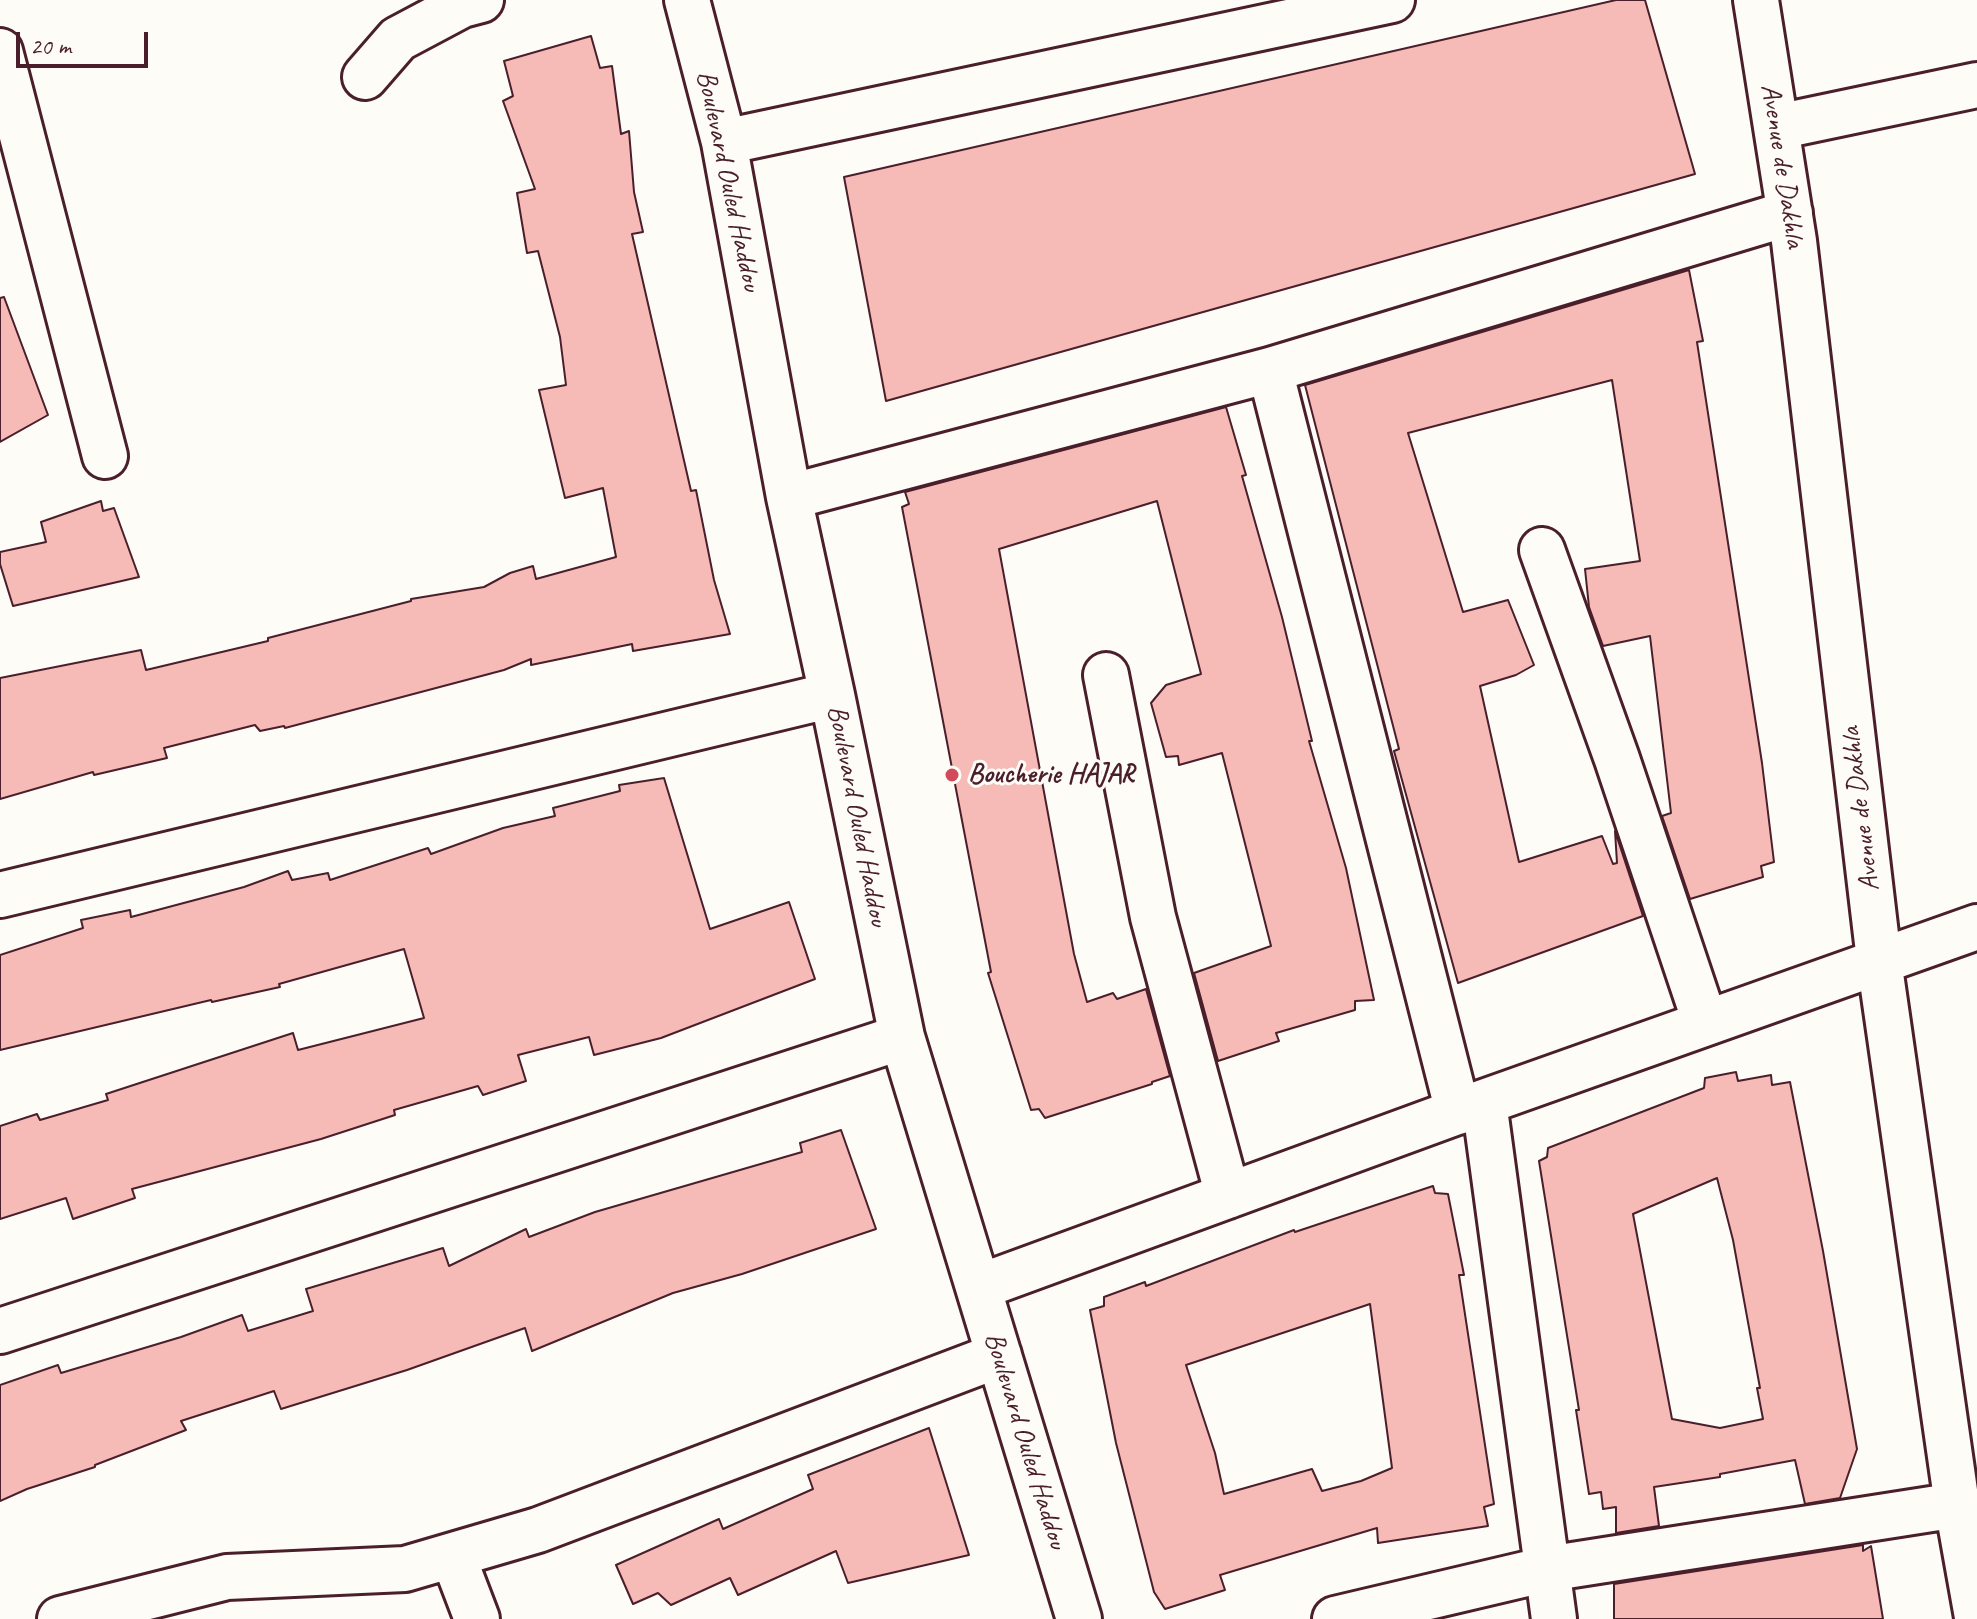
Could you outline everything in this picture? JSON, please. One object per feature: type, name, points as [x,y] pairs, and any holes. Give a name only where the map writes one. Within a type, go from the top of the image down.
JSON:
[{"type":"street","points":[[365,77],[398,39],[462,5],[481,0]]},
{"type":"street","name":"Boulevard Ouled Haddou","points":[[687,0],[724,142],[789,497],[902,1037],[1079,1619]]},
{"type":"street","points":[[724,142],[1392,0]]},
{"type":"street","name":"Avenue de Dakhla","points":[[1756,0],[1790,213],[1879,960],[1957,1505],[1977,1617]]},
{"type":"street","points":[[0,51],[105,456]]},
{"type":"street","points":[[1777,127],[1977,85]]},
{"type":"street","points":[[789,497],[1270,370],[1790,213]]},
{"type":"street","points":[[1270,370],[1471,1107],[1554,1619]]},
{"type":"street","points":[[1542,550],[1617,759],[1705,1022]]},
{"type":"street","points":[[1106,675],[1153,917],[1228,1196]]},
{"type":"street","points":[[0,895],[832,695]]},
{"type":"street","points":[[979,1287],[1705,1022],[1977,927]]},
{"type":"street","points":[[0,1331],[902,1037]]},
{"type":"street","points":[[60,1619],[227,1577],[405,1569],[453,1556],[538,1530],[999,1355]]},
{"type":"street","points":[[1335,1619],[1547,1569],[1957,1505]]},
{"type":"street","points":[[453,1556],[477,1619]]},
{"type":"building","points":[[1616,0],[1645,0],[1695,174],[886,401],[844,177]]},
{"type":"building","points":[[591,36],[600,68],[612,66],[621,134],[629,131],[634,192],[643,232],[632,234],[691,491],[696,490],[714,580],[730,634],[633,651],[632,644],[531,665],[531,659],[504,670],[285,728],[260,731],[255,725],[164,748],[167,758],[94,775],[93,772],[0,799],[0,678],[141,650],[146,670],[268,641],[268,638],[411,599],[484,587],[510,573],[533,566],[536,579],[616,557],[603,488],[565,498],[539,390],[566,385],[560,337],[538,251],[527,253],[517,193],[535,189],[503,101],[513,96],[504,61]]},
{"type":"building","points":[[1689,270],[1703,341],[1697,342],[1762,763],[1774,862],[1761,866],[1763,877],[1690,899],[1662,816],[1671,813],[1650,636],[1603,646],[1589,607],[1585,569],[1640,561],[1612,380],[1408,433],[1463,612],[1508,600],[1534,665],[1516,675],[1480,686],[1519,862],[1602,836],[1613,864],[1617,863],[1615,831],[1643,916],[1458,983],[1394,751],[1399,749],[1305,385]]},
{"type":"building","points":[[4,297],[48,415],[0,442],[0,298]]},
{"type":"building","points":[[1226,407],[1282,617],[1312,741],[1309,741],[1346,868],[1374,1000],[1355,1001],[1355,1010],[1276,1033],[1279,1041],[1218,1061],[1194,973],[1271,946],[1222,753],[1179,765],[1178,756],[1166,757],[1151,703],[1166,685],[1201,674],[1157,501],[999,549],[1074,954],[1087,1002],[1113,993],[1117,999],[1146,989],[1170,1076],[1045,1118],[1039,1109],[1031,1110],[988,973],[991,972],[902,507],[909,504],[905,492]]},
{"type":"building","points":[[101,501],[103,511],[114,508],[139,577],[13,606],[0,564],[0,552],[46,542],[41,522]]},
{"type":"building","points":[[664,778],[710,929],[789,902],[815,979],[661,1038],[594,1055],[589,1037],[518,1055],[526,1081],[483,1095],[478,1086],[394,1110],[395,1115],[321,1139],[132,1189],[135,1198],[73,1219],[66,1198],[0,1219],[0,1126],[37,1114],[40,1120],[108,1100],[106,1094],[293,1033],[298,1050],[424,1018],[404,949],[279,984],[280,987],[211,1000],[0,1050],[0,955],[83,928],[81,920],[130,910],[131,917],[244,887],[288,871],[292,880],[328,873],[330,880],[428,848],[431,854],[503,828],[555,816],[553,808],[620,791],[619,785]]},
{"type":"building","points":[[1736,1072],[1738,1081],[1771,1075],[1772,1085],[1790,1082],[1857,1449],[1840,1498],[1805,1504],[1795,1460],[1720,1474],[1720,1477],[1654,1487],[1659,1526],[1616,1533],[1616,1507],[1603,1509],[1601,1492],[1589,1494],[1576,1410],[1579,1410],[1539,1161],[1547,1157],[1548,1148],[1704,1088],[1705,1078]],"holes":[[[1717,1178],[1733,1240],[1763,1419],[1720,1428],[1672,1419],[1633,1214]]]},
{"type":"building","points":[[841,1130],[876,1229],[742,1274],[673,1293],[532,1351],[525,1328],[407,1370],[281,1409],[274,1391],[181,1421],[186,1430],[0,1501],[0,1385],[58,1365],[61,1373],[242,1315],[248,1331],[313,1311],[306,1289],[443,1248],[449,1266],[526,1229],[529,1237],[595,1212],[802,1152],[800,1143]]},
{"type":"building","points":[[1433,1186],[1435,1193],[1448,1194],[1464,1275],[1459,1275],[1494,1504],[1484,1507],[1488,1526],[1378,1543],[1377,1528],[1220,1575],[1225,1590],[1165,1609],[1154,1592],[1116,1443],[1090,1310],[1104,1306],[1104,1297],[1145,1282],[1146,1286]],"holes":[[[1370,1304],[1392,1468],[1361,1481],[1322,1491],[1312,1469],[1224,1494],[1215,1453],[1186,1365]]]},
{"type":"building","points":[[929,1428],[969,1555],[848,1583],[836,1551],[738,1595],[730,1578],[671,1605],[658,1593],[633,1604],[616,1565],[719,1519],[723,1529],[813,1489],[808,1475]]},
{"type":"building","points":[[1863,1545],[1863,1551],[1871,1546],[1883,1619],[1614,1619],[1614,1584]]},
{"type":"place","name":"Boucherie HAJAR","points":[[952,775]]}]
